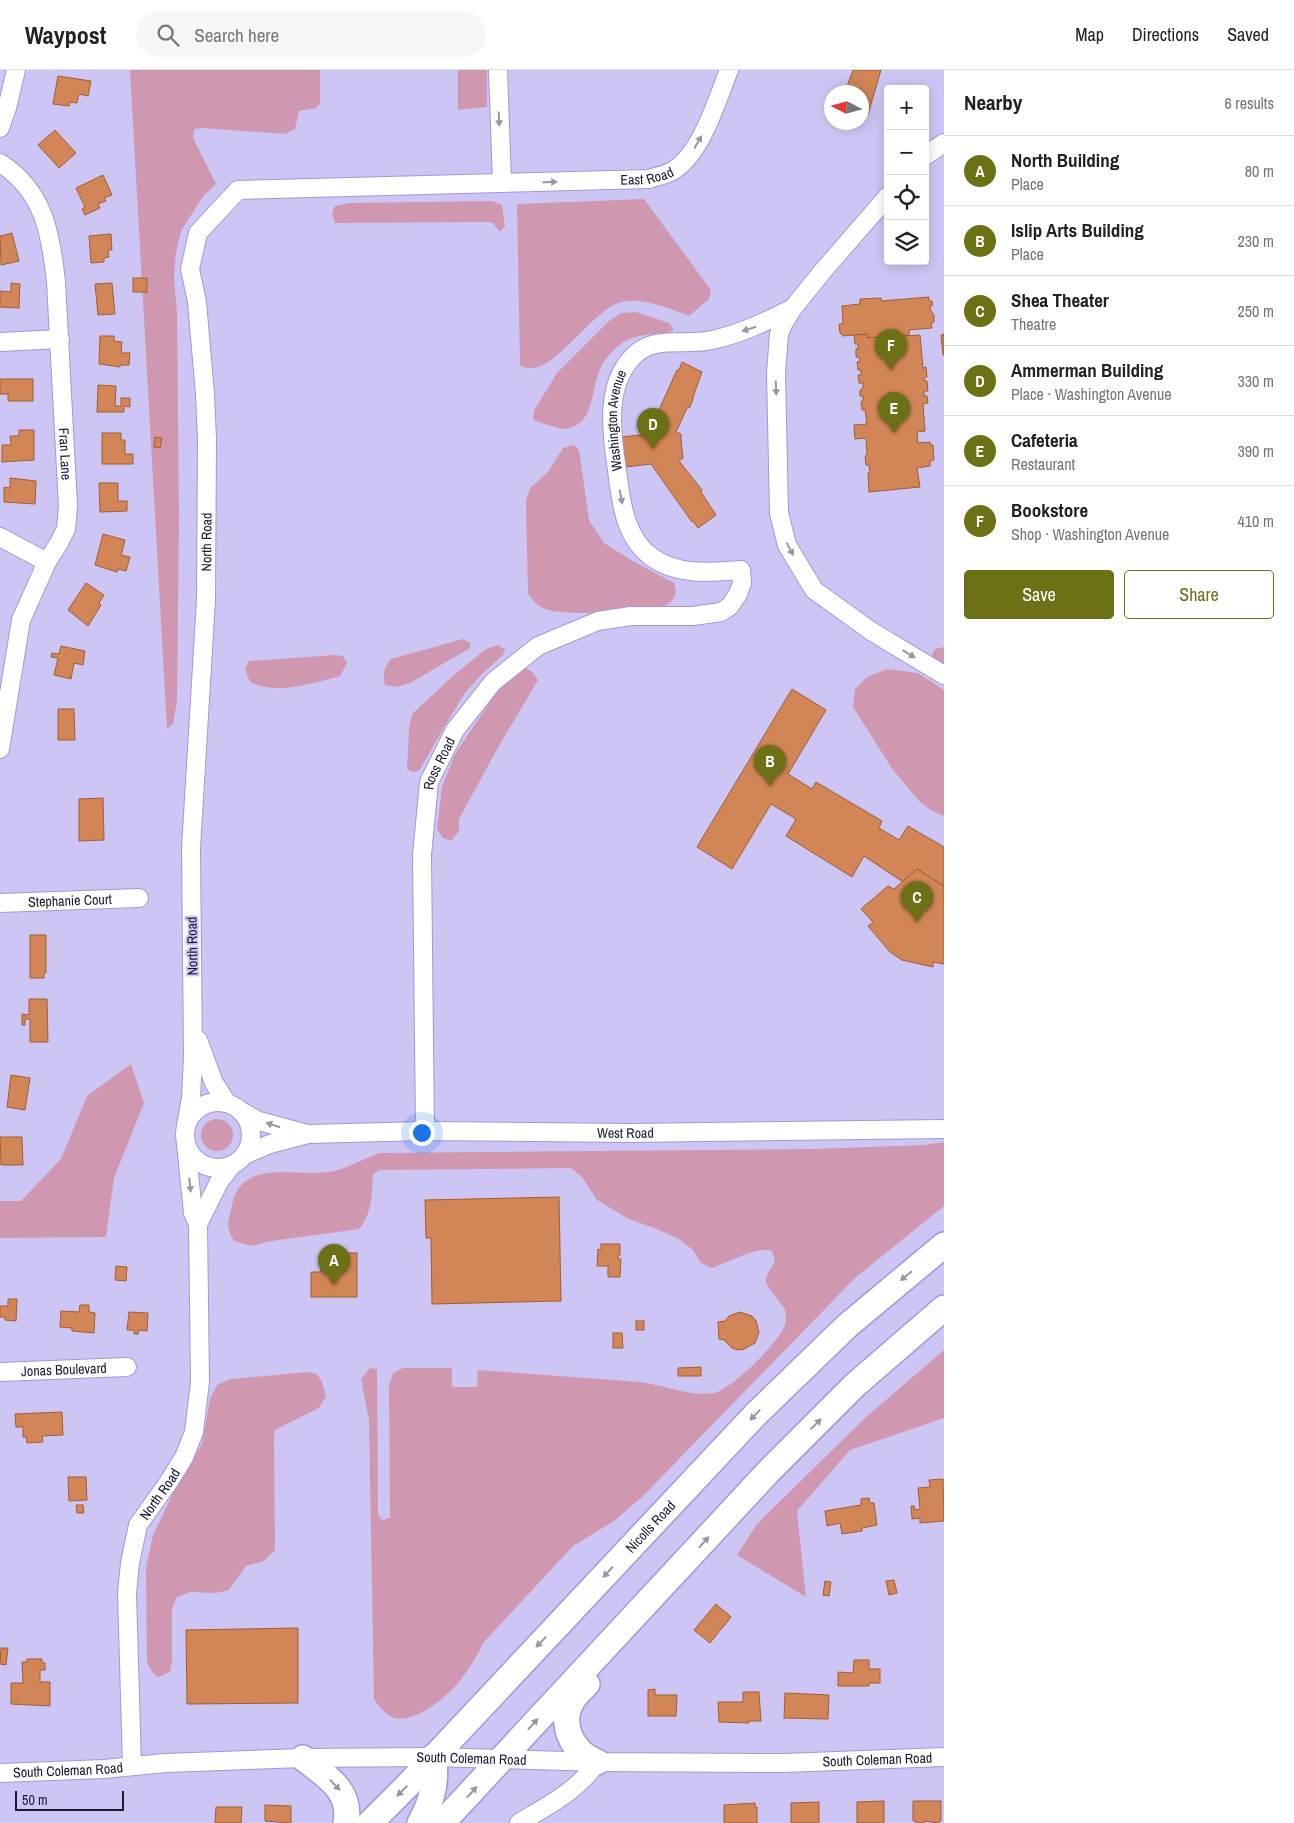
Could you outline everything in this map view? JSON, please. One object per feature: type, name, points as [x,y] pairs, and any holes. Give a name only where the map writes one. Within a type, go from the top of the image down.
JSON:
[{"type":"highway","name":"Nicolls Road","points":[[370,1823],[762,1409],[847,1326],[944,1245]]},
{"type":"highway","points":[[442,1823],[769,1471],[855,1385],[944,1308]]},
{"type":"highway","points":[[597,1762],[581,1753],[569,1734],[567,1723],[571,1702],[604,1665],[680,1568]]},
{"type":"highway","points":[[420,1823],[431,1803],[436,1774],[433,1757]]},
{"type":"highway","points":[[303,1758],[339,1789],[347,1805],[346,1823]]},
{"type":"street","points":[[0,128],[16,70]]},
{"type":"street","points":[[498,70],[502,183]]},
{"type":"street","name":"East Road","points":[[502,183],[649,179],[673,171],[689,157],[700,141],[729,70]]},
{"type":"street","points":[[929,153],[944,143]]},
{"type":"street","name":"Fran Lane","points":[[0,163],[26,184],[47,225],[52,248],[60,338],[68,506],[66,529],[60,543],[47,562],[21,620],[0,749]]},
{"type":"street","name":"North Road","points":[[186,1126],[192,1080],[193,1025],[191,848],[206,600],[207,439],[205,394],[198,302],[190,269],[198,233],[238,190],[502,183]]},
{"type":"street","name":"Washington Avenue","points":[[884,201],[793,308],[779,334],[776,373],[779,514],[786,545],[814,590],[871,631],[944,675]]},
{"type":"street","name":"Washington Avenue","points":[[738,594],[742,583],[741,570],[713,572],[683,571],[669,567],[653,558],[637,544],[625,520],[614,449],[612,423],[616,388],[626,365],[640,351],[660,342],[711,341],[758,326],[793,308]]},
{"type":"street","points":[[0,342],[60,338]]},
{"type":"street","points":[[0,537],[47,562]]},
{"type":"street","name":"Ross Road","points":[[425,1132],[422,855],[429,782],[455,730],[493,682],[538,646],[598,621],[631,616],[693,616],[722,612],[730,606],[738,594]]},
{"type":"street","name":"Stephanie Court","points":[[0,903],[139,898]]},
{"type":"street","name":"North Road","points":[[193,1025],[214,1083],[234,1107]]},
{"type":"street","points":[[220,1102],[234,1107],[248,1120],[251,1131],[250,1142],[238,1160],[215,1169],[198,1162],[191,1155],[184,1137],[186,1126],[191,1116],[199,1108],[209,1103],[220,1102]]},
{"type":"street","name":"West Road","points":[[234,1107],[259,1120],[308,1134]]},
{"type":"street","name":"West Road","points":[[238,1160],[270,1144],[308,1134],[425,1132],[630,1133],[944,1129]]},
{"type":"street","name":"North Road","points":[[132,1766],[127,1593],[130,1563],[138,1525],[184,1457],[194,1432],[200,1382],[198,1224],[194,1213],[186,1144]]},
{"type":"street","name":"North Road","points":[[198,1224],[219,1182],[238,1160]]},
{"type":"street","name":"Jonas Boulevard","points":[[0,1372],[127,1367]]},
{"type":"street","name":"South Coleman Road","points":[[0,1773],[104,1769],[165,1762],[303,1758],[433,1757],[597,1762],[784,1762],[944,1757]]},
{"type":"street","points":[[519,1823],[575,1788],[597,1762]]},
{"type":"shaded area","points":[[130,70],[320,70],[320,104],[316,108],[299,111],[295,129],[285,134],[202,128],[195,129],[193,136],[216,184],[204,195],[181,231],[176,252],[174,276],[177,314],[179,519],[177,700],[173,724],[167,729]]},
{"type":"shaded area","points":[[458,70],[487,70],[487,107],[458,110]]},
{"type":"shaded area","points":[[644,199],[711,290],[709,299],[689,316],[647,302],[622,302],[610,307],[597,317],[557,355],[544,364],[531,368],[520,365],[517,204]]},
{"type":"shaded area","points":[[492,201],[502,205],[505,226],[500,232],[493,223],[487,222],[335,223],[332,213],[335,206],[350,203]]},
{"type":"shaded area","points":[[636,312],[669,323],[674,329],[670,332],[634,337],[612,351],[600,369],[590,407],[581,422],[573,427],[563,429],[533,420],[534,410],[557,373],[609,321],[621,313]]},
{"type":"shaded area","points":[[574,445],[579,450],[589,520],[604,543],[674,583],[675,597],[664,606],[618,611],[563,612],[539,606],[528,594],[526,501],[530,488],[548,472],[563,448]]},
{"type":"shaded area","points":[[463,639],[470,643],[470,648],[410,683],[396,687],[385,685],[384,671],[391,659]]},
{"type":"shaded area","points":[[498,645],[505,649],[503,655],[465,693],[419,771],[412,772],[407,769],[409,729],[412,714],[454,675],[486,649]]},
{"type":"shaded area","points":[[944,647],[944,667],[930,659],[935,649]]},
{"type":"shaded area","points":[[343,656],[347,663],[340,676],[295,687],[272,688],[260,686],[250,682],[245,669],[249,661]]},
{"type":"shaded area","points":[[526,668],[538,680],[459,819],[459,831],[451,841],[443,838],[437,829],[442,787],[455,754],[494,696],[512,676]]},
{"type":"shaded area","points":[[887,669],[918,673],[944,690],[944,816],[932,811],[920,802],[893,770],[853,707],[855,689],[867,677]]},
{"type":"shaded area","points":[[131,1064],[144,1103],[114,1178],[106,1237],[0,1238],[0,1201],[21,1201],[61,1159],[87,1096]]},
{"type":"shaded area","points":[[217,1119],[229,1123],[233,1135],[229,1147],[217,1151],[205,1147],[201,1135],[205,1123]]},
{"type":"shaded area","points":[[944,1142],[944,1206],[855,1278],[643,1496],[614,1521],[573,1546],[484,1642],[463,1677],[446,1695],[428,1709],[408,1718],[398,1719],[390,1716],[383,1710],[374,1699],[369,1420],[361,1379],[370,1368],[377,1369],[378,1514],[382,1520],[390,1518],[389,1385],[393,1373],[403,1368],[452,1368],[452,1387],[477,1387],[478,1370],[640,1382],[686,1392],[714,1393],[732,1383],[754,1364],[774,1342],[785,1325],[786,1315],[784,1309],[766,1282],[766,1278],[775,1262],[772,1251],[765,1250],[750,1253],[712,1268],[701,1263],[693,1250],[679,1239],[629,1219],[597,1200],[582,1177],[571,1168],[380,1170],[373,1174],[369,1210],[359,1229],[272,1241],[251,1246],[234,1241],[228,1224],[232,1205],[238,1190],[247,1180],[259,1175],[274,1173],[320,1173],[334,1171],[380,1153],[814,1149],[923,1145]]},
{"type":"shaded area","points":[[944,1350],[944,1418],[850,1450],[797,1511],[806,1597],[737,1555],[757,1524],[865,1418]]},
{"type":"shaded area","points":[[307,1372],[317,1374],[322,1382],[326,1396],[319,1408],[275,1430],[275,1550],[264,1561],[246,1566],[229,1590],[216,1593],[190,1592],[177,1597],[172,1608],[172,1660],[170,1672],[158,1677],[152,1672],[147,1662],[146,1568],[153,1535],[174,1491],[202,1444],[210,1399],[217,1385],[231,1379]]},
{"type":"building","points":[[853,70],[881,70],[869,111],[869,85],[848,85]]},
{"type":"building","points":[[58,76],[91,81],[88,96],[79,94],[77,103],[70,102],[69,106],[53,104]]},
{"type":"building","points":[[55,130],[76,153],[59,168],[38,145]]},
{"type":"building","points":[[103,175],[112,195],[104,198],[106,201],[98,204],[100,208],[85,215],[82,209],[85,207],[76,188]]},
{"type":"building","points":[[12,233],[19,261],[1,265],[0,236]]},
{"type":"building","points":[[111,234],[112,250],[108,250],[109,257],[104,258],[104,262],[91,263],[89,236]]},
{"type":"building","points":[[133,278],[147,278],[147,292],[133,292]]},
{"type":"building","points":[[11,283],[20,284],[19,308],[0,307],[0,291],[11,292]]},
{"type":"building","points":[[112,283],[115,314],[98,315],[95,284]]},
{"type":"building","points":[[929,297],[929,301],[932,301],[933,305],[930,306],[931,311],[934,315],[934,322],[931,323],[932,328],[909,330],[909,335],[867,338],[867,334],[843,336],[840,333],[839,324],[843,324],[842,306],[860,304],[860,299],[881,298],[881,301]]},
{"type":"building","points":[[867,334],[867,338],[920,335],[923,368],[926,367],[927,377],[924,378],[924,381],[927,381],[928,391],[924,391],[924,396],[927,396],[928,403],[923,404],[925,431],[917,432],[918,443],[930,442],[930,445],[933,445],[934,460],[930,461],[930,466],[917,468],[920,487],[869,492],[868,473],[870,473],[869,465],[866,465],[866,438],[855,439],[854,425],[867,424],[865,410],[862,410],[861,402],[863,396],[860,396],[860,390],[863,388],[863,383],[859,383],[858,375],[861,375],[861,370],[858,370],[857,362],[860,361],[859,357],[856,357],[858,344],[855,344],[854,335]]},
{"type":"building","points":[[944,334],[944,355],[943,355],[941,335]]},
{"type":"building","points":[[100,336],[114,336],[114,341],[122,342],[121,353],[130,353],[129,365],[120,365],[120,367],[99,364]]},
{"type":"building","points":[[682,362],[702,372],[690,407],[687,408],[676,432],[681,434],[683,458],[679,461],[702,490],[701,492],[716,515],[698,528],[651,464],[625,467],[622,437],[648,434]]},
{"type":"building","points":[[0,379],[33,379],[33,401],[8,401],[8,394],[0,394]]},
{"type":"building","points":[[98,385],[116,386],[115,406],[121,406],[121,398],[130,398],[130,407],[124,406],[124,412],[97,412]]},
{"type":"building","points":[[19,430],[34,430],[34,460],[2,462],[2,445],[11,445],[10,436],[19,436]]},
{"type":"building","points":[[102,433],[121,433],[121,440],[125,440],[125,454],[133,454],[133,464],[102,464]]},
{"type":"building","points":[[155,437],[162,438],[160,448],[154,447]]},
{"type":"building","points":[[10,478],[36,481],[35,504],[4,502],[4,487],[10,488]]},
{"type":"building","points":[[99,483],[118,483],[118,501],[127,501],[127,511],[100,512]]},
{"type":"building","points":[[103,534],[125,540],[121,555],[130,557],[126,571],[118,569],[117,572],[95,565]]},
{"type":"building","points":[[86,583],[104,595],[99,603],[101,605],[88,626],[68,610]]},
{"type":"building","points":[[61,646],[85,651],[83,665],[74,663],[71,679],[54,675],[58,658],[51,657],[52,653],[59,654]]},
{"type":"building","points":[[792,689],[826,710],[788,774],[812,789],[816,782],[882,821],[879,828],[899,840],[908,826],[944,847],[944,886],[917,869],[903,882],[864,856],[852,877],[786,836],[796,819],[771,804],[732,869],[697,847]]},
{"type":"building","points":[[58,709],[74,709],[75,740],[58,740]]},
{"type":"building","points":[[103,798],[104,840],[79,841],[79,799]]},
{"type":"building","points":[[917,869],[944,886],[944,964],[933,962],[933,967],[902,960],[890,952],[868,926],[873,922],[861,909],[888,886],[894,889]]},
{"type":"building","points":[[30,935],[46,935],[46,973],[44,973],[44,978],[30,978]]},
{"type":"building","points":[[29,999],[47,999],[48,1042],[30,1042],[30,1019],[25,1019],[25,1025],[22,1025],[22,1014],[29,1015]]},
{"type":"building","points":[[11,1075],[30,1078],[25,1110],[7,1107]]},
{"type":"building","points":[[0,1137],[22,1137],[23,1165],[1,1165]]},
{"type":"building","points":[[559,1197],[561,1301],[432,1304],[431,1238],[426,1238],[425,1200]]},
{"type":"building","points":[[601,1244],[620,1244],[618,1259],[621,1259],[620,1277],[608,1277],[608,1266],[597,1266],[598,1249],[601,1250]]},
{"type":"building","points":[[321,1253],[357,1253],[357,1297],[311,1297],[311,1272],[321,1272]]},
{"type":"building","points":[[116,1266],[127,1267],[126,1281],[115,1280]]},
{"type":"building","points":[[8,1299],[17,1299],[16,1321],[5,1320],[5,1317],[0,1317],[0,1306],[8,1306]]},
{"type":"building","points":[[80,1305],[89,1305],[89,1312],[95,1313],[94,1333],[72,1331],[72,1328],[60,1327],[61,1311],[79,1312]]},
{"type":"building","points":[[129,1312],[148,1313],[147,1331],[139,1330],[138,1334],[134,1334],[134,1330],[127,1330]]},
{"type":"building","points":[[740,1312],[752,1316],[756,1321],[759,1332],[755,1343],[738,1350],[732,1348],[724,1340],[719,1339],[718,1322],[725,1321],[729,1316]]},
{"type":"building","points":[[636,1321],[644,1321],[644,1330],[636,1330]]},
{"type":"building","points":[[613,1333],[622,1333],[623,1348],[613,1348]]},
{"type":"building","points":[[701,1367],[701,1376],[678,1376],[678,1368]]},
{"type":"building","points":[[62,1412],[63,1435],[42,1436],[43,1442],[27,1443],[26,1437],[23,1437],[23,1427],[16,1427],[15,1414]]},
{"type":"building","points":[[68,1477],[86,1477],[87,1500],[69,1501]]},
{"type":"building","points":[[943,1479],[944,1521],[920,1523],[920,1518],[912,1519],[911,1506],[914,1506],[915,1510],[920,1509],[918,1488],[930,1487],[929,1480]]},
{"type":"building","points":[[869,1498],[870,1503],[874,1503],[877,1525],[862,1528],[862,1531],[842,1534],[840,1523],[827,1526],[825,1511],[861,1505],[861,1499]]},
{"type":"building","points":[[76,1505],[83,1505],[84,1513],[77,1513]]},
{"type":"building","points":[[894,1580],[897,1593],[889,1595],[886,1581]]},
{"type":"building","points":[[825,1581],[831,1582],[829,1596],[823,1595]]},
{"type":"building","points":[[716,1604],[731,1617],[710,1643],[694,1630]]},
{"type":"building","points":[[298,1628],[298,1703],[187,1704],[186,1630]]},
{"type":"building","points":[[1,1648],[8,1648],[6,1665],[0,1664]]},
{"type":"building","points":[[27,1659],[42,1659],[42,1663],[45,1663],[45,1670],[40,1670],[40,1682],[50,1682],[50,1706],[11,1704],[11,1683],[23,1683],[22,1662],[27,1662]]},
{"type":"building","points":[[854,1660],[869,1660],[869,1669],[880,1669],[880,1683],[869,1683],[869,1686],[838,1686],[838,1672],[853,1673]]},
{"type":"building","points":[[655,1689],[655,1695],[677,1695],[676,1716],[648,1716],[648,1690]]},
{"type":"building","points":[[743,1692],[759,1692],[761,1721],[749,1721],[749,1723],[719,1722],[718,1702],[743,1702]]},
{"type":"building","points":[[785,1693],[829,1695],[828,1719],[784,1718]]},
{"type":"building","points":[[884,1801],[884,1823],[857,1823],[857,1802]]},
{"type":"building","points":[[913,1801],[941,1801],[941,1821],[939,1823],[924,1821],[924,1823],[916,1823],[916,1821],[913,1821]]},
{"type":"building","points":[[819,1802],[819,1823],[791,1823],[791,1803]]},
{"type":"building","points":[[755,1803],[755,1807],[757,1807],[757,1823],[724,1823],[724,1805]]},
{"type":"building","points":[[265,1805],[291,1806],[291,1823],[265,1821]]},
{"type":"building","points":[[216,1807],[242,1807],[241,1823],[215,1823]]},
{"type":"place","name":"Bookstore","points":[[891,370]]},
{"type":"place","name":"Cafeteria","points":[[894,433]]},
{"type":"place","name":"Ammerman Building","points":[[653,449]]},
{"type":"place","name":"Islip Arts Building","points":[[770,786]]},
{"type":"place","name":"Shea Theater","points":[[917,922]]},
{"type":"place","name":"North Building","points":[[334,1285]]}]
